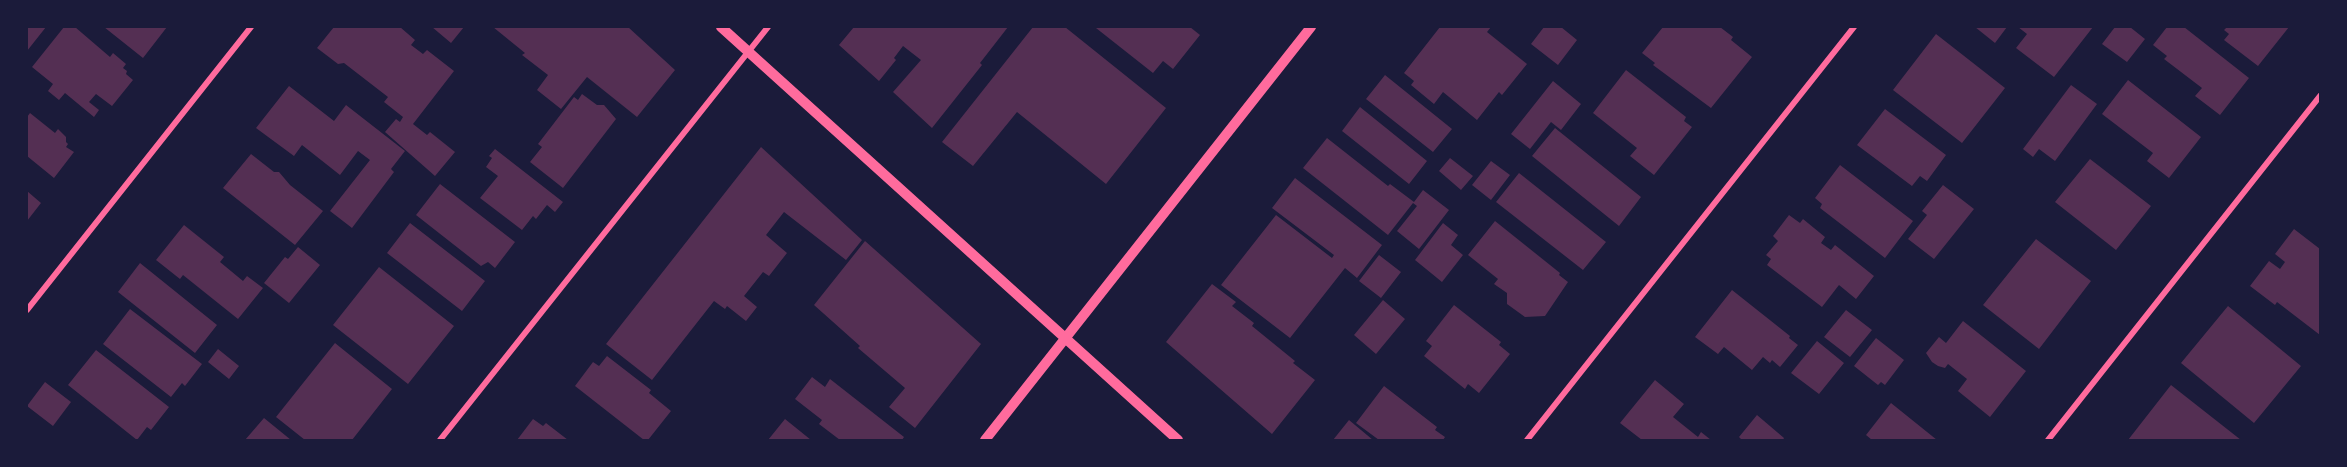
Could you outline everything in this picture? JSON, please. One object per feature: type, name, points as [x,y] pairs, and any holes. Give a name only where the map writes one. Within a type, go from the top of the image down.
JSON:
[{"type":"street","points":[[27,310],[251,27]]},
{"type":"street","points":[[721,27],[1178,440]]},
{"type":"street","points":[[440,440],[768,27]]},
{"type":"street","points":[[985,440],[1311,27]]},
{"type":"street","points":[[1527,440],[1854,27]]},
{"type":"street","points":[[2048,440],[2320,96]]},
{"type":"building","points":[[27,27],[46,27],[27,51]]},
{"type":"building","points":[[64,27],[75,27],[110,57],[113,53],[126,64],[123,68],[133,80],[112,106],[96,94],[89,102],[99,110],[94,117],[65,93],[59,100],[48,91],[53,84],[32,67]]},
{"type":"building","points":[[104,27],[167,27],[143,58]]},
{"type":"building","points":[[334,27],[400,27],[415,40],[411,45],[423,54],[427,50],[454,71],[413,124],[427,135],[430,132],[455,152],[435,176],[385,132],[396,119],[400,122],[403,117],[384,102],[388,97],[344,63],[338,64],[317,48]]},
{"type":"building","points":[[432,27],[464,27],[451,43]]},
{"type":"building","points":[[493,27],[628,27],[675,70],[637,117],[587,77],[561,109],[537,90],[548,75],[522,55],[525,53]]},
{"type":"building","points":[[854,27],[1008,27],[980,63],[982,65],[932,128],[893,92],[921,60],[903,46],[894,58],[896,60],[879,81],[839,45]]},
{"type":"building","points":[[1033,27],[1065,27],[1166,108],[1106,184],[1017,112],[973,166],[942,142]]},
{"type":"building","points":[[1097,27],[1190,27],[1200,35],[1173,69],[1163,61],[1153,73]]},
{"type":"building","points":[[1440,27],[1491,27],[1487,32],[1527,64],[1502,95],[1499,92],[1477,120],[1443,92],[1434,104],[1411,85],[1414,81],[1404,73]]},
{"type":"building","points":[[1544,27],[1561,27],[1577,40],[1558,65],[1531,44]]},
{"type":"building","points":[[1663,27],[1720,27],[1733,37],[1731,40],[1752,57],[1711,108],[1653,65],[1655,63],[1642,53]]},
{"type":"building","points":[[1975,27],[2007,27],[1995,43]]},
{"type":"building","points":[[2018,27],[2093,27],[2054,77],[2016,48],[2027,34]]},
{"type":"building","points":[[2115,27],[2130,27],[2145,39],[2127,62],[2102,44]]},
{"type":"building","points":[[2167,27],[2184,27],[2249,78],[2220,115],[2195,96],[2202,88],[2164,59],[2167,56],[2153,45]]},
{"type":"building","points":[[2227,27],[2289,27],[2258,66],[2224,40],[2229,34],[2224,30]]},
{"type":"building","points":[[1936,34],[2005,88],[1962,143],[1893,90]]},
{"type":"building","points":[[1626,70],[1686,117],[1684,121],[1692,127],[1654,175],[1630,156],[1637,148],[1593,113]]},
{"type":"building","points":[[1385,75],[1452,129],[1433,152],[1366,99]]},
{"type":"building","points":[[2128,80],[2201,137],[2169,178],[2147,161],[2153,153],[2102,114]]},
{"type":"building","points":[[1553,81],[1581,104],[1561,130],[1551,122],[1530,149],[1511,134]]},
{"type":"building","points":[[2071,85],[2097,104],[2055,161],[2039,149],[2033,157],[2023,149]]},
{"type":"building","points":[[289,86],[334,121],[346,105],[405,151],[391,169],[394,172],[352,228],[330,211],[370,160],[358,151],[340,175],[302,145],[294,156],[256,128]]},
{"type":"building","points":[[582,94],[597,105],[604,105],[616,119],[563,188],[530,162],[542,147],[538,144],[574,97],[578,100]]},
{"type":"building","points":[[1360,107],[1427,161],[1409,184],[1342,131]]},
{"type":"building","points":[[1885,109],[1946,155],[1927,181],[1920,176],[1912,186],[1857,145]]},
{"type":"building","points":[[30,113],[55,133],[58,129],[66,137],[68,144],[66,147],[74,152],[54,178],[27,156],[27,117]]},
{"type":"building","points":[[1555,128],[1641,197],[1619,226],[1532,156]]},
{"type":"building","points":[[1327,138],[1388,186],[1390,184],[1414,202],[1423,190],[1449,210],[1419,249],[1397,231],[1417,206],[1413,203],[1388,235],[1303,168]]},
{"type":"building","points":[[761,147],[862,240],[846,260],[784,212],[766,235],[787,253],[769,276],[763,272],[744,296],[757,307],[746,321],[727,306],[725,309],[714,301],[652,380],[606,344]]},
{"type":"building","points":[[495,149],[563,202],[555,212],[547,205],[536,219],[533,216],[522,230],[480,198],[498,176],[486,167],[492,158],[489,156]]},
{"type":"building","points":[[251,154],[274,172],[279,172],[290,185],[323,211],[295,245],[223,188]]},
{"type":"building","points":[[1450,158],[1473,176],[1461,190],[1439,171]]},
{"type":"building","points":[[2090,159],[2151,206],[2116,250],[2055,202]]},
{"type":"building","points":[[1491,161],[1510,175],[1491,200],[1472,185]]},
{"type":"building","points":[[1840,165],[1913,221],[1885,258],[1820,208],[1822,204],[1815,198]]},
{"type":"building","points":[[1519,173],[1606,242],[1583,270],[1496,202]]},
{"type":"building","points":[[1295,178],[1382,245],[1357,278],[1345,268],[1290,338],[1221,285],[1276,215],[1332,258],[1334,255],[1272,208]]},
{"type":"building","points":[[440,184],[515,242],[495,268],[488,262],[481,266],[416,215]]},
{"type":"building","points":[[1943,185],[1974,209],[1934,259],[1908,239],[1927,215],[1922,211]]},
{"type":"building","points":[[27,191],[41,203],[27,221]]},
{"type":"building","points":[[1789,215],[1800,223],[1803,219],[1825,237],[1821,243],[1831,250],[1835,245],[1874,276],[1856,299],[1839,285],[1822,307],[1767,265],[1771,259],[1766,255],[1778,241],[1773,236]]},
{"type":"building","points":[[1495,221],[1568,282],[1545,316],[1525,317],[1507,304],[1507,293],[1494,284],[1498,279],[1468,255]]},
{"type":"building","points":[[410,223],[485,281],[462,311],[387,253]]},
{"type":"building","points":[[1443,223],[1458,235],[1451,245],[1463,255],[1442,282],[1415,260]]},
{"type":"building","points":[[184,225],[224,257],[220,262],[243,281],[247,276],[263,288],[238,319],[183,275],[180,279],[156,260]]},
{"type":"building","points":[[2294,229],[2320,249],[2320,335],[2277,302],[2275,305],[2250,286],[2269,261],[2280,269],[2285,262],[2275,254]]},
{"type":"building","points":[[2036,239],[2091,281],[2039,349],[1983,305]]},
{"type":"building","points":[[865,241],[981,344],[915,428],[889,407],[905,388],[858,348],[860,346],[814,305]]},
{"type":"building","points":[[298,247],[320,265],[289,303],[264,283],[285,257],[288,259]]},
{"type":"building","points":[[1379,255],[1401,272],[1381,298],[1359,281]]},
{"type":"building","points":[[140,263],[217,325],[195,353],[118,292]]},
{"type":"building","points":[[379,267],[454,326],[408,384],[333,325]]},
{"type":"building","points":[[1212,284],[1236,302],[1232,306],[1254,323],[1252,326],[1315,380],[1272,434],[1166,342]]},
{"type":"building","points":[[1732,290],[1798,345],[1780,367],[1772,360],[1770,363],[1763,357],[1752,370],[1724,347],[1718,354],[1695,337]]},
{"type":"building","points":[[1383,300],[1405,319],[1376,354],[1354,335]]},
{"type":"building","points":[[1454,305],[1501,342],[1499,345],[1510,354],[1479,393],[1468,384],[1465,389],[1424,356],[1432,346],[1426,341]]},
{"type":"building","points":[[2228,306],[2301,366],[2254,423],[2181,363]]},
{"type":"building","points":[[130,309],[202,364],[185,386],[182,383],[171,397],[103,344]]},
{"type":"building","points":[[1846,310],[1872,330],[1850,357],[1824,337]]},
{"type":"building","points":[[1963,321],[2026,371],[1990,417],[1958,391],[1967,379],[1948,364],[1945,368],[1938,366],[1926,353],[1939,337],[1946,343]]},
{"type":"building","points":[[1876,338],[1904,360],[1885,385],[1881,382],[1878,385],[1854,366]]},
{"type":"building","points":[[1817,341],[1844,363],[1819,394],[1791,373]]},
{"type":"building","points":[[335,343],[392,389],[352,440],[305,440],[276,417]]},
{"type":"building","points":[[218,349],[239,366],[229,379],[208,362]]},
{"type":"building","points":[[96,350],[169,407],[151,430],[147,427],[137,440],[68,385]]},
{"type":"building","points":[[607,356],[651,390],[649,393],[671,411],[648,440],[644,440],[575,386],[593,362],[599,366]]},
{"type":"building","points":[[812,377],[825,387],[830,379],[904,437],[902,440],[840,440],[819,424],[822,420],[795,399]]},
{"type":"building","points":[[1655,380],[1684,404],[1673,417],[1698,437],[1701,432],[1711,440],[1642,440],[1620,423]]},
{"type":"building","points":[[45,382],[71,402],[53,426],[27,406]]},
{"type":"building","points":[[2171,385],[2241,440],[2128,440]]},
{"type":"building","points":[[1384,386],[1437,427],[1435,430],[1445,437],[1443,440],[1379,440],[1356,423]]},
{"type":"building","points":[[1891,403],[1937,440],[1872,440],[1866,435]]},
{"type":"building","points":[[1757,415],[1784,438],[1783,440],[1742,440],[1739,437]]},
{"type":"building","points":[[264,418],[291,440],[245,440]]},
{"type":"building","points":[[533,419],[543,426],[546,423],[568,440],[517,440]]},
{"type":"building","points":[[785,419],[811,440],[768,440]]},
{"type":"building","points":[[1349,420],[1373,440],[1333,440]]}]
